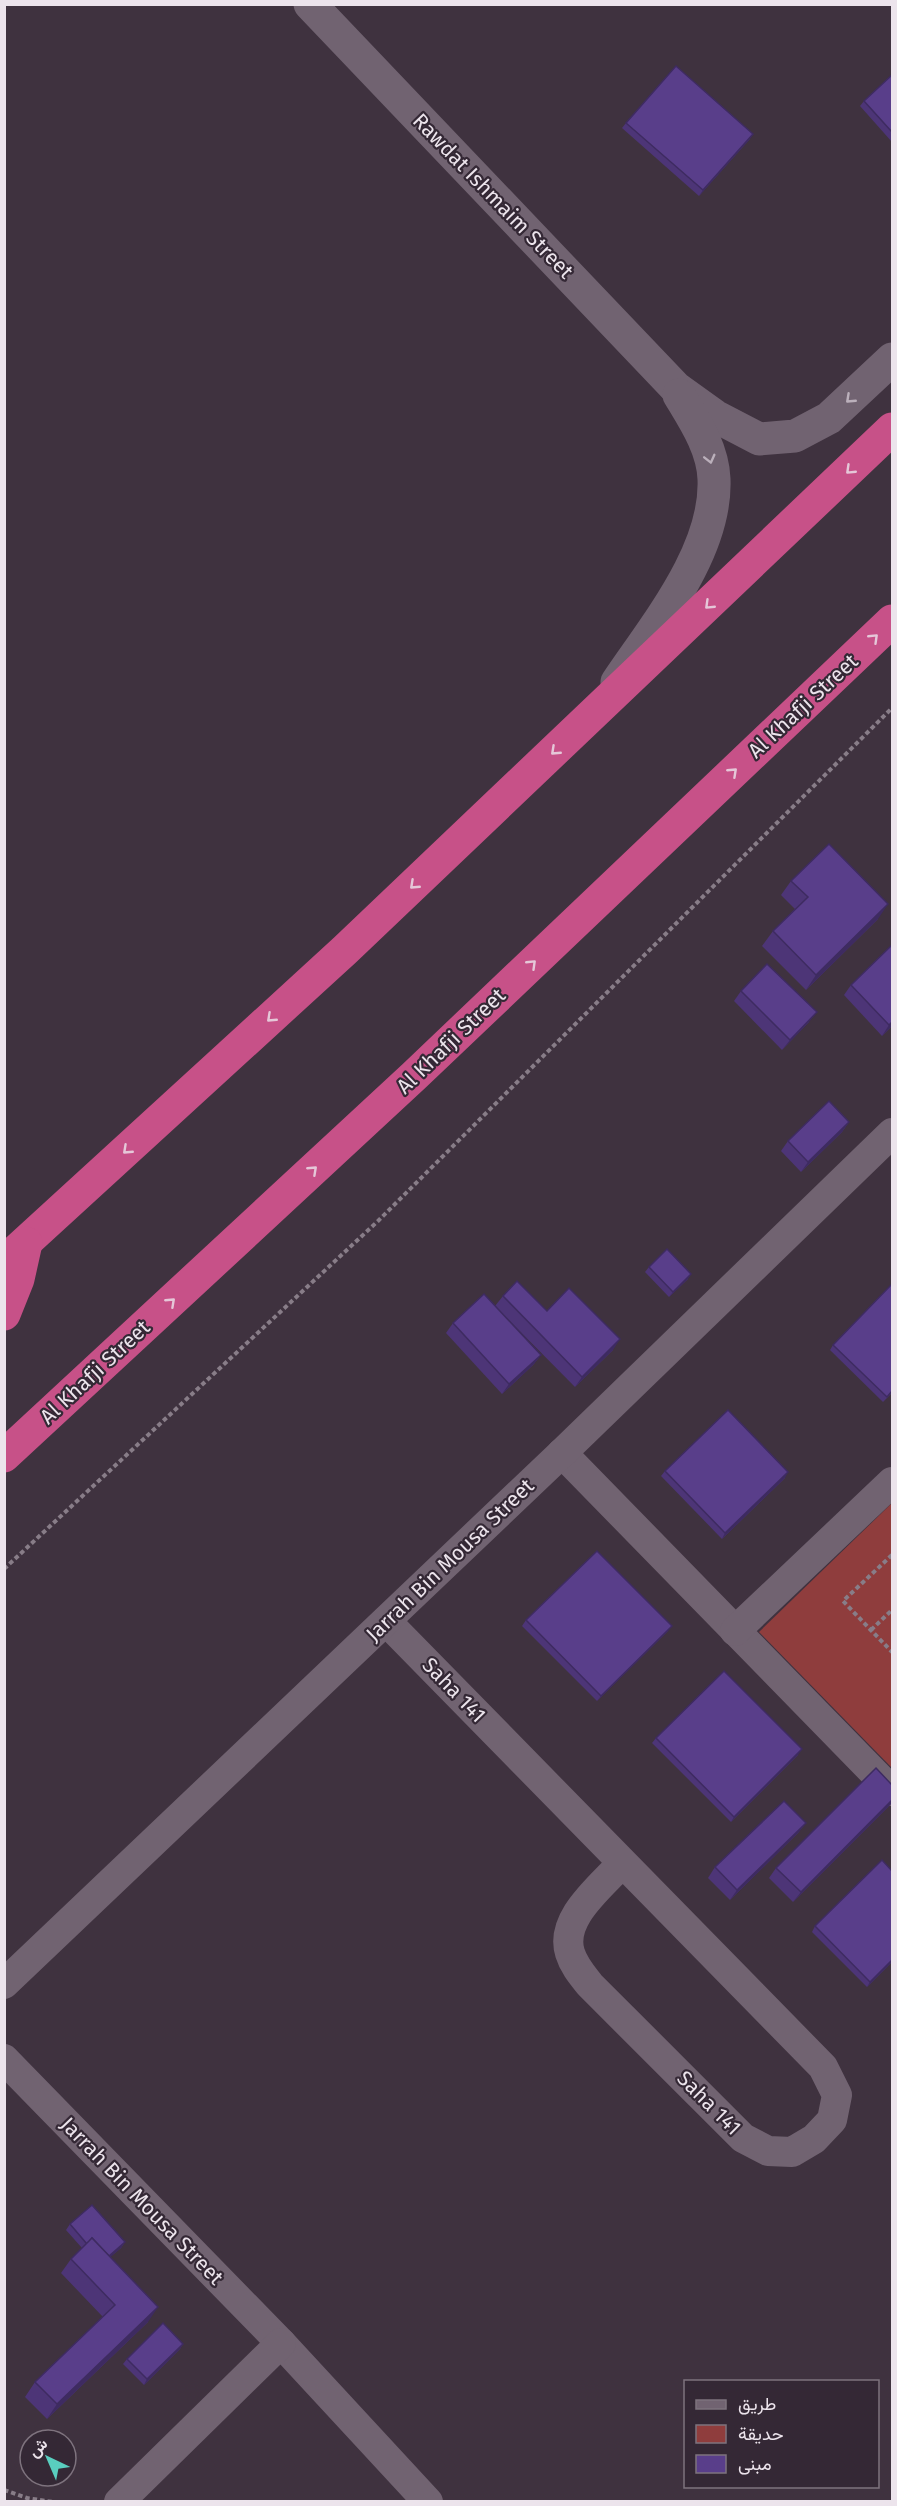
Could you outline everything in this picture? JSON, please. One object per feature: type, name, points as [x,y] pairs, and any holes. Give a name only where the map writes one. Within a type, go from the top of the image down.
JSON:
[{"type":"highway","points":[[4,1314],[18,1279],[15,1253],[345,950],[892,429]]},
{"type":"highway","name":"Al Khafji Street","points":[[4,1456],[414,1076],[892,621]]},
{"type":"street","name":"Rawdat Ishmaim Street","points":[[310,4],[675,388],[715,416],[759,439],[795,436],[829,418],[892,359]]},
{"type":"street","name":"Rawdat Ishmaim Street","points":[[598,711],[669,604],[694,561],[711,519],[714,478],[710,453],[675,388]]},
{"type":"street","name":"Jarrah Bin Mousa Street","points":[[4,1984],[562,1453],[892,1133]]},
{"type":"street","points":[[562,1453],[892,1791]]},
{"type":"street","points":[[735,1631],[892,1482]]},
{"type":"street","name":"Saha 141","points":[[386,1621],[823,2067],[837,2095],[832,2120],[814,2139],[792,2152],[768,2151],[743,2138],[590,1985],[574,1965],[569,1950],[570,1928],[581,1909],[622,1863]]},
{"type":"street","name":"Jarrah Bin Mousa Street","points":[[4,2059],[281,2343],[428,2502]]},
{"type":"street","points":[[119,2502],[281,2343]]},
{"type":"path","points":[[4,1569],[378,1221],[892,708]]},
{"type":"path","points":[[892,1555],[843,1601],[892,1652]]},
{"type":"path","points":[[872,1630],[892,1610]]},
{"type":"path","points":[[4,2490],[27,2498],[53,2502]]},
{"type":"green space","points":[[892,1503],[892,1768],[759,1632]]},
{"type":"building","points":[[676,66],[753,134],[703,190],[626,123]]},
{"type":"building","points":[[892,75],[892,132],[864,101]]},
{"type":"building","points":[[829,844],[888,904],[816,975],[773,931],[808,897],[791,881]]},
{"type":"building","points":[[892,945],[892,1022],[889,1025],[851,985]]},
{"type":"building","points":[[767,964],[817,1012],[790,1040],[741,991]]},
{"type":"building","points":[[829,1101],[849,1122],[808,1162],[788,1141]]},
{"type":"building","points":[[667,1249],[691,1274],[673,1292],[649,1267]]},
{"type":"building","points":[[517,1281],[547,1311],[569,1288],[620,1339],[582,1377],[503,1296]]},
{"type":"building","points":[[892,1284],[892,1391],[887,1397],[833,1345]]},
{"type":"building","points":[[484,1294],[541,1355],[509,1384],[453,1323]]},
{"type":"building","points":[[728,1410],[788,1472],[725,1533],[665,1471]]},
{"type":"building","points":[[597,1551],[672,1626],[601,1696],[526,1620]]},
{"type":"building","points":[[724,1671],[802,1749],[734,1817],[656,1738]]},
{"type":"building","points":[[876,1768],[892,1785],[892,1800],[801,1892],[776,1868]]},
{"type":"building","points":[[784,1801],[806,1823],[737,1890],[715,1867]]},
{"type":"building","points":[[882,1860],[892,1871],[892,1960],[870,1982],[815,1926]]},
{"type":"building","points":[[92,2205],[125,2242],[109,2256],[92,2238],[87,2244],[70,2224]]},
{"type":"building","points":[[92,2238],[158,2307],[57,2404],[35,2382],[115,2305],[71,2259]]},
{"type":"building","points":[[163,2323],[183,2344],[147,2379],[127,2359]]}]
